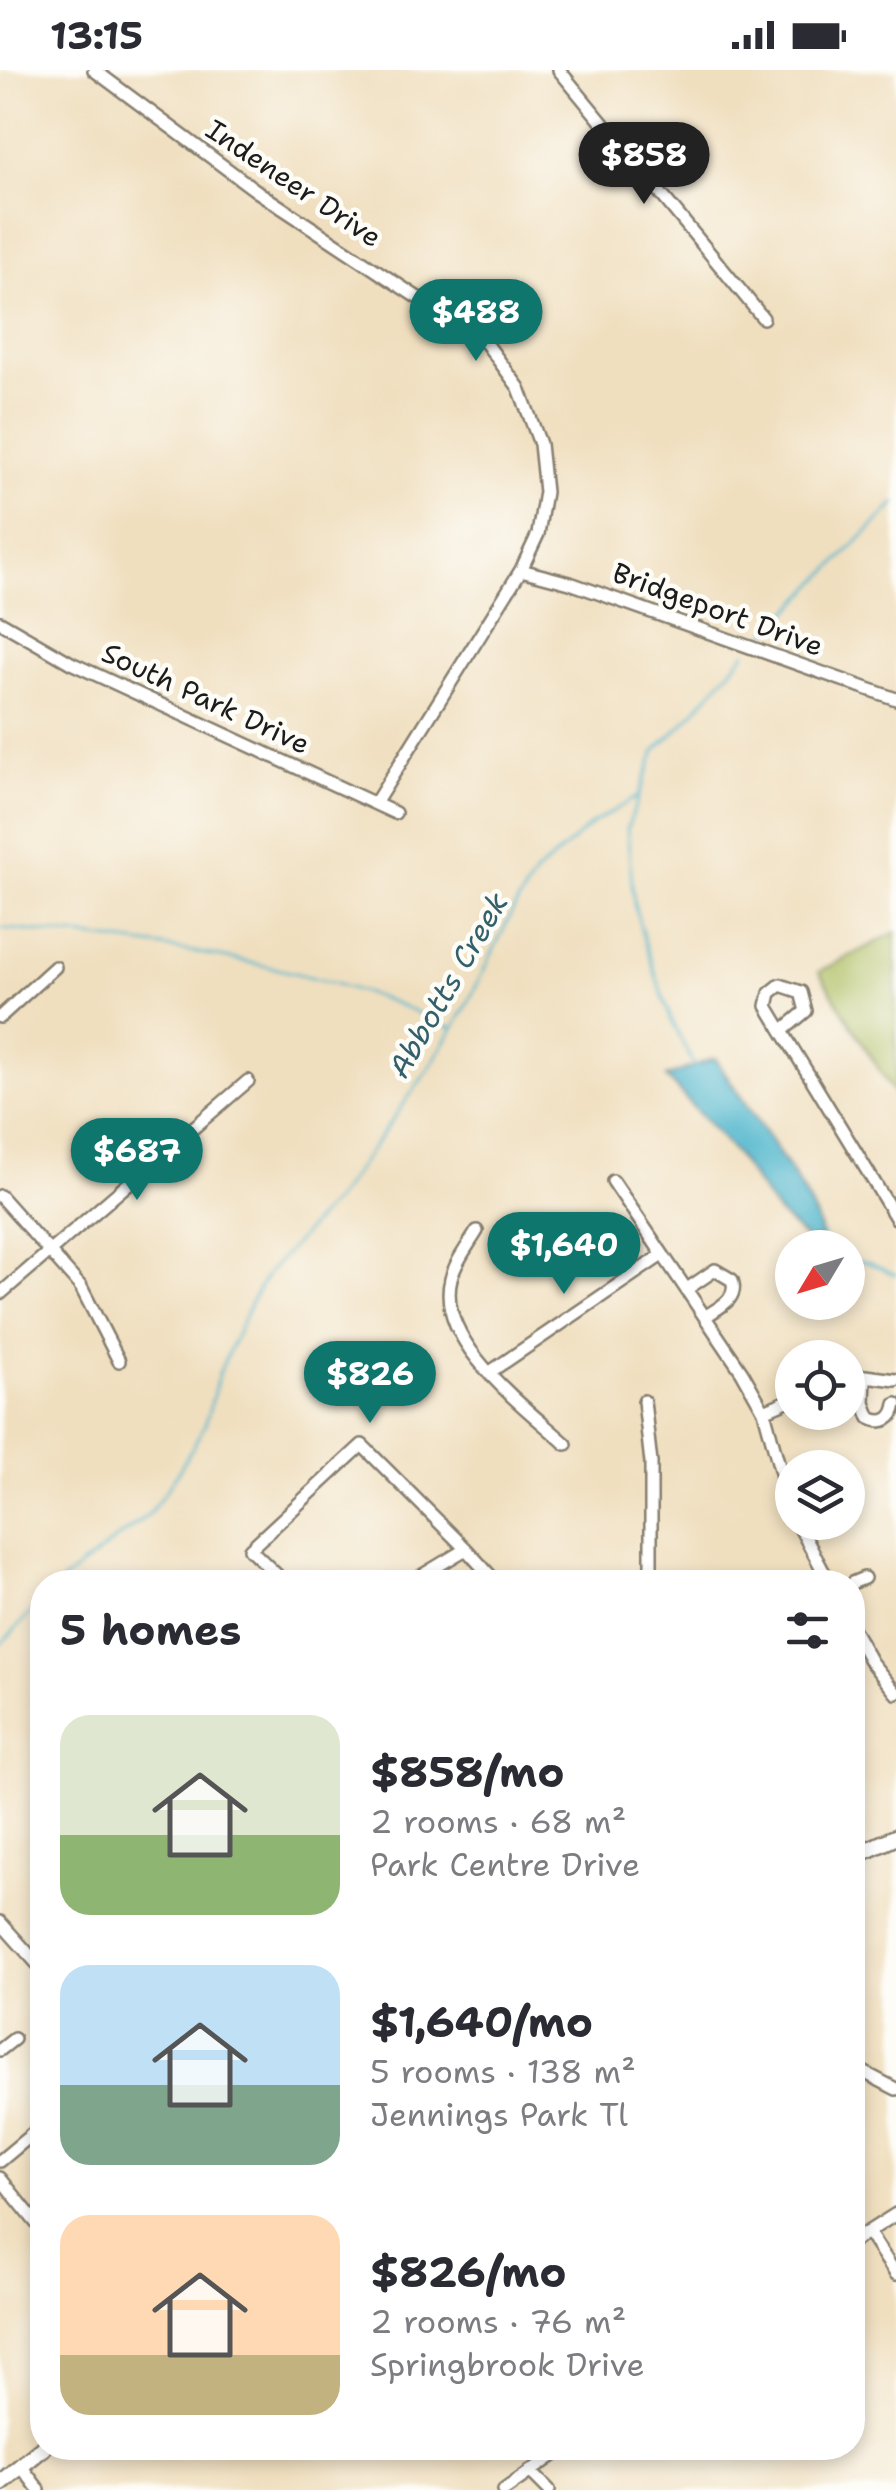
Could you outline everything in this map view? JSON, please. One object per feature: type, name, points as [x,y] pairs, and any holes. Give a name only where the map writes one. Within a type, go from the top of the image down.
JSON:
[{"type":"main road","points":[[865,1850],[896,1837]]},
{"type":"main road","points":[[0,2482],[30,2459]]},
{"type":"street","name":"Indeneer Drive","points":[[94,70],[258,192],[486,343],[519,388],[540,444],[544,492],[538,534],[521,570],[376,802]]},
{"type":"street","points":[[559,70],[763,318]]},
{"type":"street","name":"Bridgeport Drive","points":[[521,570],[570,583],[896,699]]},
{"type":"street","name":"South Park Drive","points":[[0,622],[60,658],[394,813]]},
{"type":"street","points":[[0,1017],[55,967]]},
{"type":"street","points":[[782,1031],[896,1218]]},
{"type":"street","points":[[0,1294],[248,1081]]},
{"type":"street","points":[[613,1181],[764,1410],[775,1450]]},
{"type":"street","points":[[0,1196],[80,1287],[119,1362]]},
{"type":"street","points":[[477,1231],[451,1277],[449,1305],[457,1331],[490,1372],[566,1444]]},
{"type":"street","points":[[490,1372],[662,1256]]},
{"type":"street","points":[[687,1289],[715,1270],[732,1280],[734,1292],[730,1299],[705,1317]]},
{"type":"street","points":[[865,1376],[896,1380]]},
{"type":"street","points":[[644,1401],[651,1463],[651,1570]]},
{"type":"street","points":[[865,1406],[870,1418],[878,1422],[895,1413],[896,1404]]},
{"type":"street","points":[[764,1410],[775,1405]]},
{"type":"street","points":[[272,1570],[250,1549],[362,1445],[485,1570]]},
{"type":"street","points":[[807,1540],[823,1570]]},
{"type":"street","points":[[432,1570],[466,1550]]},
{"type":"street","points":[[865,1652],[896,1693]]},
{"type":"street","points":[[0,1922],[30,1956]]},
{"type":"street","points":[[0,2050],[14,2039]]},
{"type":"street","points":[[865,2073],[896,2089]]},
{"type":"street","points":[[0,2160],[30,2136]]},
{"type":"street","points":[[0,2178],[30,2215]]},
{"type":"street","points":[[865,2234],[896,2214]]},
{"type":"street","points":[[868,2232],[896,2274]]},
{"type":"street","points":[[504,2490],[546,2460]]},
{"type":"street","points":[[21,2466],[39,2490]]},
{"type":"street","points":[[530,2471],[549,2490]]},
{"type":"green space","points":[[896,932],[896,1097],[819,972]]},
{"type":"water","points":[[715,1058],[794,1176],[819,1230],[796,1230],[776,1211],[734,1152],[666,1077]]},
{"type":"waterway","name":"Abbotts Creek","points":[[756,644],[896,503]]},
{"type":"waterway","points":[[694,1066],[670,1017],[644,940],[634,904],[627,829],[655,751],[746,652]]},
{"type":"waterway","name":"Abbotts Creek","points":[[76,1570],[150,1513],[177,1474],[205,1425],[219,1373],[268,1273],[338,1196],[428,1070],[466,1007],[511,914],[536,873],[593,823],[637,797]]},
{"type":"waterway","points":[[0,928],[98,938],[246,962],[342,986],[452,1028]]},
{"type":"waterway","points":[[865,1263],[896,1275]]},
{"type":"waterway","name":"Abbotts Creek","points":[[0,1645],[30,1614]]}]
